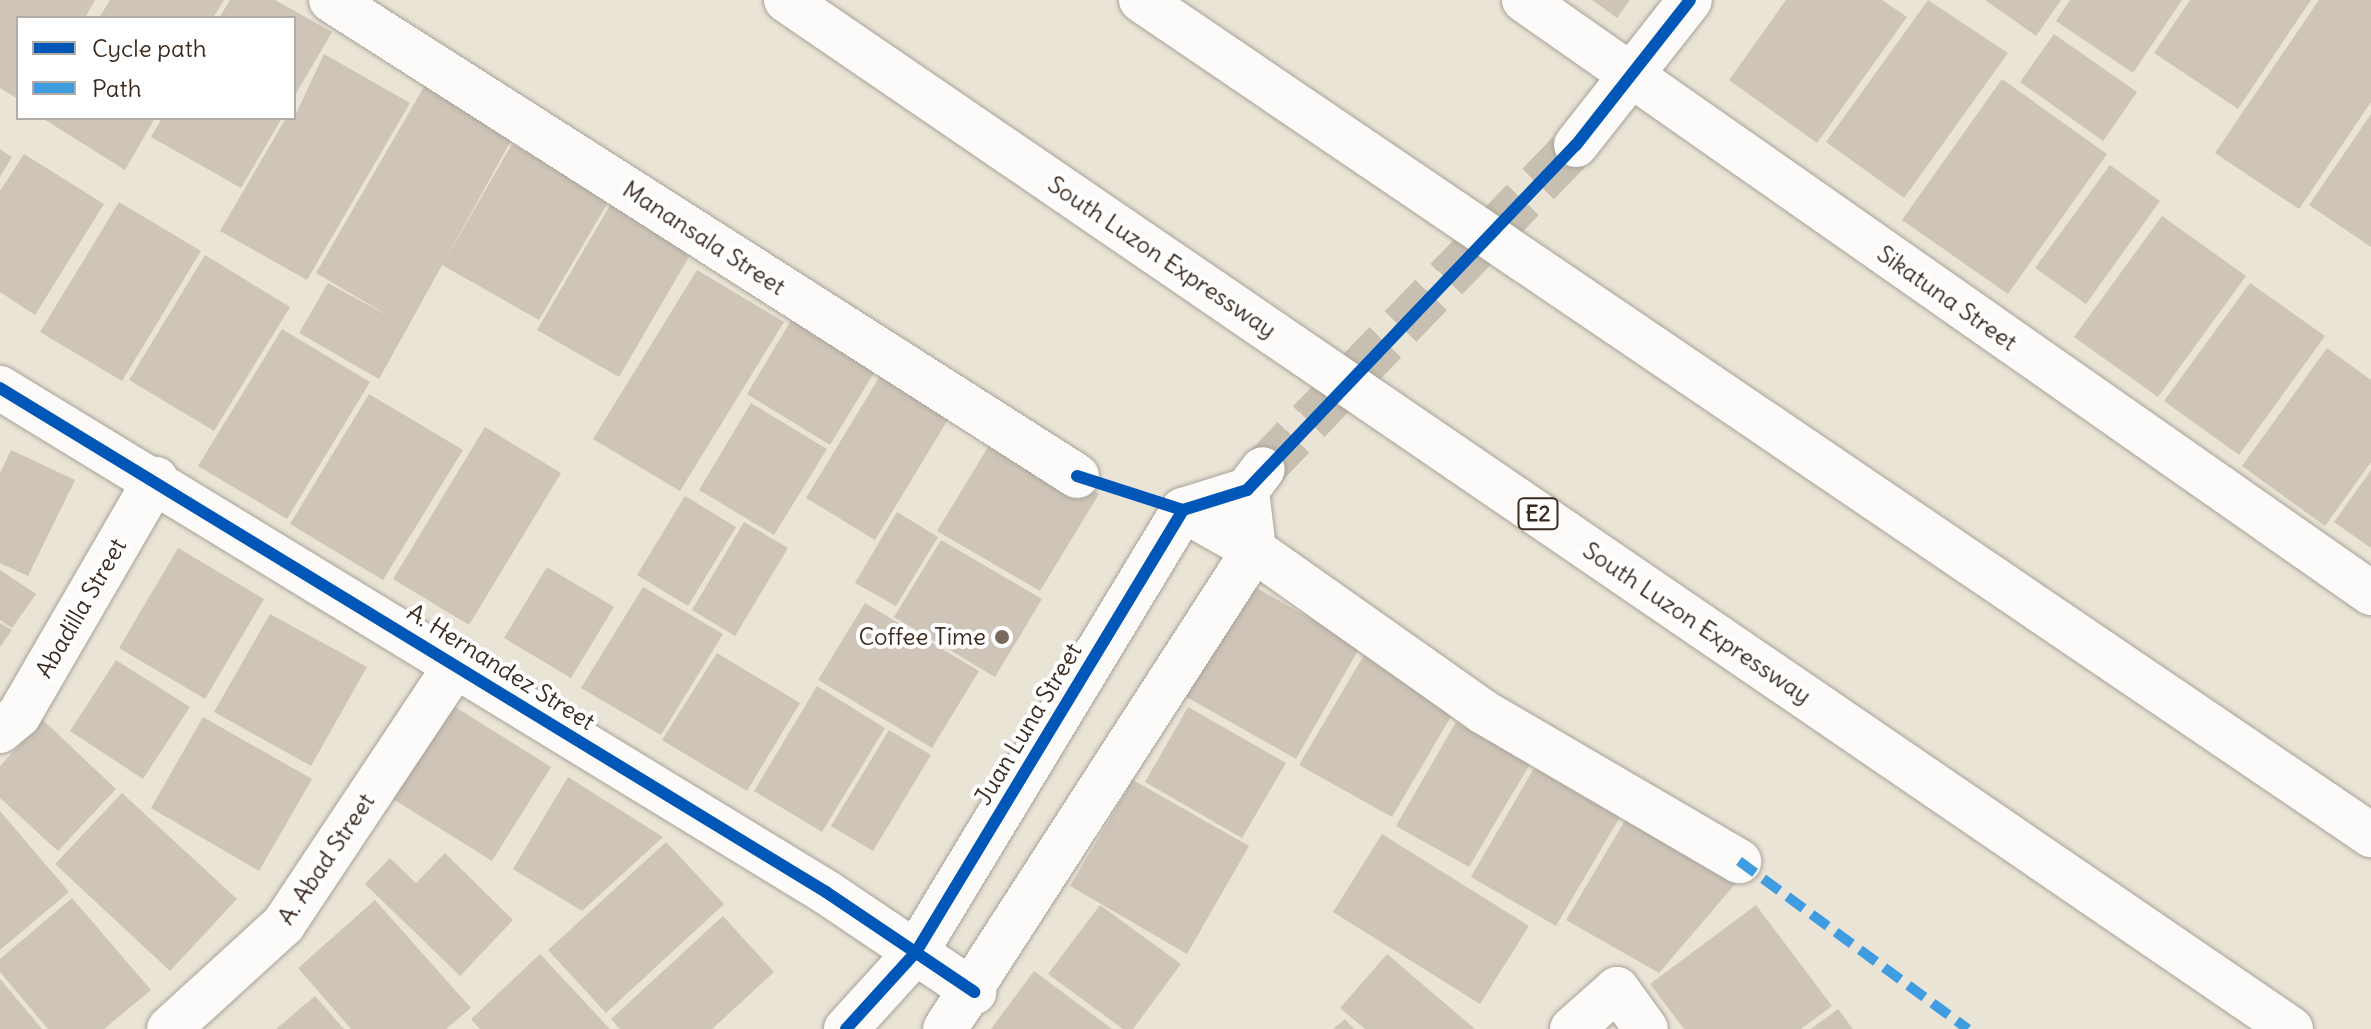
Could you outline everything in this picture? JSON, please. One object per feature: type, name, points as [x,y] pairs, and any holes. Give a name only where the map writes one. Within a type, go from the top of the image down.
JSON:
[{"type":"main road","name":"Manansala Street","points":[[331,0],[1077,476]]},
{"type":"main road","name":"South Luzon Expressway","points":[[786,0],[2291,1029]]},
{"type":"main road","points":[[1141,0],[2371,835]]},
{"type":"main road","name":"Sikatuna Street","points":[[1524,0],[2371,593]]},
{"type":"main road","points":[[1576,145],[1690,0]]},
{"type":"main road","name":"A. Hernandez Street","points":[[0,388],[156,479],[456,665],[916,952],[974,992]]},
{"type":"main road","name":"Abadilla Street","points":[[0,731],[19,715],[156,479]]},
{"type":"main road","points":[[945,1029],[974,992],[1254,550],[1255,480],[1183,510]]},
{"type":"main road","points":[[1183,510],[1254,550],[1482,711],[1739,861]]},
{"type":"main road","name":"Juan Luna Street","points":[[846,1029],[916,952],[1183,510]]},
{"type":"main road","name":"A. Abad Street","points":[[169,1029],[283,925],[456,665]]},
{"type":"main road","points":[[1572,1029],[1617,989],[1646,1029]]},
{"type":"building","points":[[0,0],[95,0],[86,16],[16,16],[16,98],[0,88]]},
{"type":"building","points":[[110,0],[224,0],[214,16],[100,16]]},
{"type":"building","points":[[230,0],[275,0],[332,32],[296,94],[296,16],[220,16]]},
{"type":"building","points":[[1592,0],[1630,0],[1617,18]]},
{"type":"building","points":[[1786,0],[1882,0],[1907,17],[1817,143],[1729,80]]},
{"type":"building","points":[[1928,0],[2008,53],[1904,198],[1826,142]]},
{"type":"building","points":[[1985,0],[2061,0],[2036,36]]},
{"type":"building","points":[[2070,0],[2182,0],[2133,73],[2056,21]]},
{"type":"building","points":[[2190,0],[2311,0],[2238,109],[2154,53]]},
{"type":"building","points":[[2319,0],[2371,0],[2371,102],[2299,209],[2215,153]]},
{"type":"building","points":[[2054,34],[2137,92],[2103,141],[2020,82]]},
{"type":"building","points":[[324,54],[410,103],[307,280],[220,231],[285,120],[296,120],[296,114]]},
{"type":"building","points":[[429,78],[517,130],[379,379],[299,333],[328,283],[394,319],[316,273]]},
{"type":"building","points":[[2002,79],[2107,154],[2008,294],[1902,220]]},
{"type":"building","points":[[2371,114],[2371,247],[2309,205]]},
{"type":"building","points":[[45,120],[154,120],[125,170]]},
{"type":"building","points":[[161,120],[281,120],[241,188],[151,137]]},
{"type":"building","points":[[512,144],[610,199],[539,320],[442,265]]},
{"type":"building","points":[[0,149],[12,157],[0,177]]},
{"type":"building","points":[[24,154],[104,204],[35,315],[0,292],[0,191]]},
{"type":"building","points":[[2110,165],[2160,201],[2086,304],[2035,268]]},
{"type":"building","points":[[616,195],[697,243],[619,377],[537,330]]},
{"type":"building","points":[[119,202],[201,251],[122,381],[40,332]]},
{"type":"building","points":[[2162,216],[2246,276],[2158,397],[2074,337]]},
{"type":"building","points":[[205,255],[290,307],[214,431],[129,380]]},
{"type":"building","points":[[697,270],[784,322],[680,491],[593,439]]},
{"type":"building","points":[[2250,283],[2325,336],[2239,455],[2164,401]]},
{"type":"building","points":[[793,317],[877,368],[830,445],[747,394]]},
{"type":"building","points":[[282,329],[370,382],[287,519],[198,466]]},
{"type":"building","points":[[2327,348],[2371,380],[2371,462],[2325,526],[2242,466]]},
{"type":"building","points":[[883,371],[952,413],[875,540],[806,498]]},
{"type":"building","points":[[369,394],[463,450],[383,580],[290,524]]},
{"type":"building","points":[[751,403],[827,449],[774,535],[699,490]]},
{"type":"building","points":[[485,427],[561,473],[469,625],[393,579]]},
{"type":"building","points":[[996,434],[1099,494],[1040,591],[937,531]]},
{"type":"building","points":[[11,450],[75,480],[28,576],[0,563],[0,473]]},
{"type":"building","points":[[2371,470],[2371,548],[2334,522]]},
{"type":"building","points":[[685,496],[736,527],[688,606],[637,575]]},
{"type":"building","points":[[897,512],[938,537],[896,606],[855,583]]},
{"type":"building","points":[[744,522],[788,548],[735,636],[692,610]]},
{"type":"building","points":[[941,540],[1042,599],[995,677],[894,617]]},
{"type":"building","points":[[178,548],[264,599],[205,699],[119,648]]},
{"type":"building","points":[[547,567],[614,607],[571,678],[504,638]]},
{"type":"building","points":[[0,570],[36,594],[12,628],[0,620]]},
{"type":"building","points":[[1248,583],[1360,647],[1296,759],[1183,695]]},
{"type":"building","points":[[643,587],[723,634],[661,735],[581,688]]},
{"type":"building","points":[[865,603],[979,671],[932,748],[818,680]]},
{"type":"building","points":[[270,614],[367,667],[311,766],[214,712]]},
{"type":"building","points":[[0,623],[12,630],[0,647]]},
{"type":"building","points":[[717,653],[800,703],[747,791],[662,740]]},
{"type":"building","points":[[1364,655],[1456,708],[1392,817],[1299,765]]},
{"type":"building","points":[[116,660],[190,707],[143,779],[70,731]]},
{"type":"building","points":[[817,686],[885,728],[822,832],[754,791]]},
{"type":"building","points":[[452,705],[551,767],[492,861],[393,799]]},
{"type":"building","points":[[1188,707],[1286,763],[1242,838],[1145,782]]},
{"type":"building","points":[[203,717],[312,779],[259,871],[151,808]]},
{"type":"building","points":[[43,720],[116,789],[58,851],[0,798],[0,766]]},
{"type":"building","points":[[1456,722],[1530,764],[1469,867],[1396,826]]},
{"type":"building","points":[[889,730],[931,755],[873,851],[831,826]]},
{"type":"building","points":[[1534,768],[1620,817],[1556,926],[1471,877]]},
{"type":"building","points":[[568,777],[663,837],[582,911],[513,869]]},
{"type":"building","points":[[1133,780],[1249,846],[1187,954],[1070,886]]},
{"type":"building","points":[[122,793],[237,899],[170,971],[55,864]]},
{"type":"building","points":[[0,811],[69,892],[0,950]]},
{"type":"building","points":[[1630,812],[1742,876],[1659,973],[1566,920]]},
{"type":"building","points":[[1382,834],[1529,926],[1480,1004],[1333,912]]},
{"type":"building","points":[[666,842],[724,904],[606,1013],[548,950]]},
{"type":"building","points":[[445,853],[513,920],[460,976],[365,884],[390,858],[416,883]]},
{"type":"building","points":[[72,898],[151,990],[104,1029],[48,1029],[0,972],[0,959]]},
{"type":"building","points":[[375,900],[471,1008],[446,1029],[351,1029],[298,968]]},
{"type":"building","points":[[1100,905],[1181,964],[1133,1029],[1123,1029],[1048,974]]},
{"type":"building","points":[[1756,905],[1832,1006],[1801,1029],[1684,1029],[1650,984]]},
{"type":"building","points":[[723,916],[774,972],[712,1029],[620,1029],[611,1019]]},
{"type":"building","points":[[540,954],[610,1029],[480,1029],[471,1019]]},
{"type":"building","points":[[1387,954],[1475,1029],[1365,1029],[1340,1008]]},
{"type":"building","points":[[1034,971],[1112,1029],[991,1029]]},
{"type":"building","points":[[0,979],[42,1029],[0,1029]]},
{"type":"building","points":[[315,996],[344,1029],[276,1029]]},
{"type":"building","points":[[1838,1009],[1853,1029],[1811,1029]]},
{"type":"building","points":[[1345,1019],[1354,1029],[1333,1029]]},
{"type":"tunnel","points":[[1263,469],[1576,145]]},
{"type":"marked path","points":[[1739,861],[1968,1029]]},
{"type":"cycle path","points":[[846,1029],[916,952],[1183,510],[1247,490],[1576,145],[1690,0]]},
{"type":"cycle path","points":[[0,388],[826,892],[974,992]]},
{"type":"cycle path","points":[[1077,476],[1183,510]]},
{"type":"place","name":"Coffee Time","points":[[1002,637]]}]
